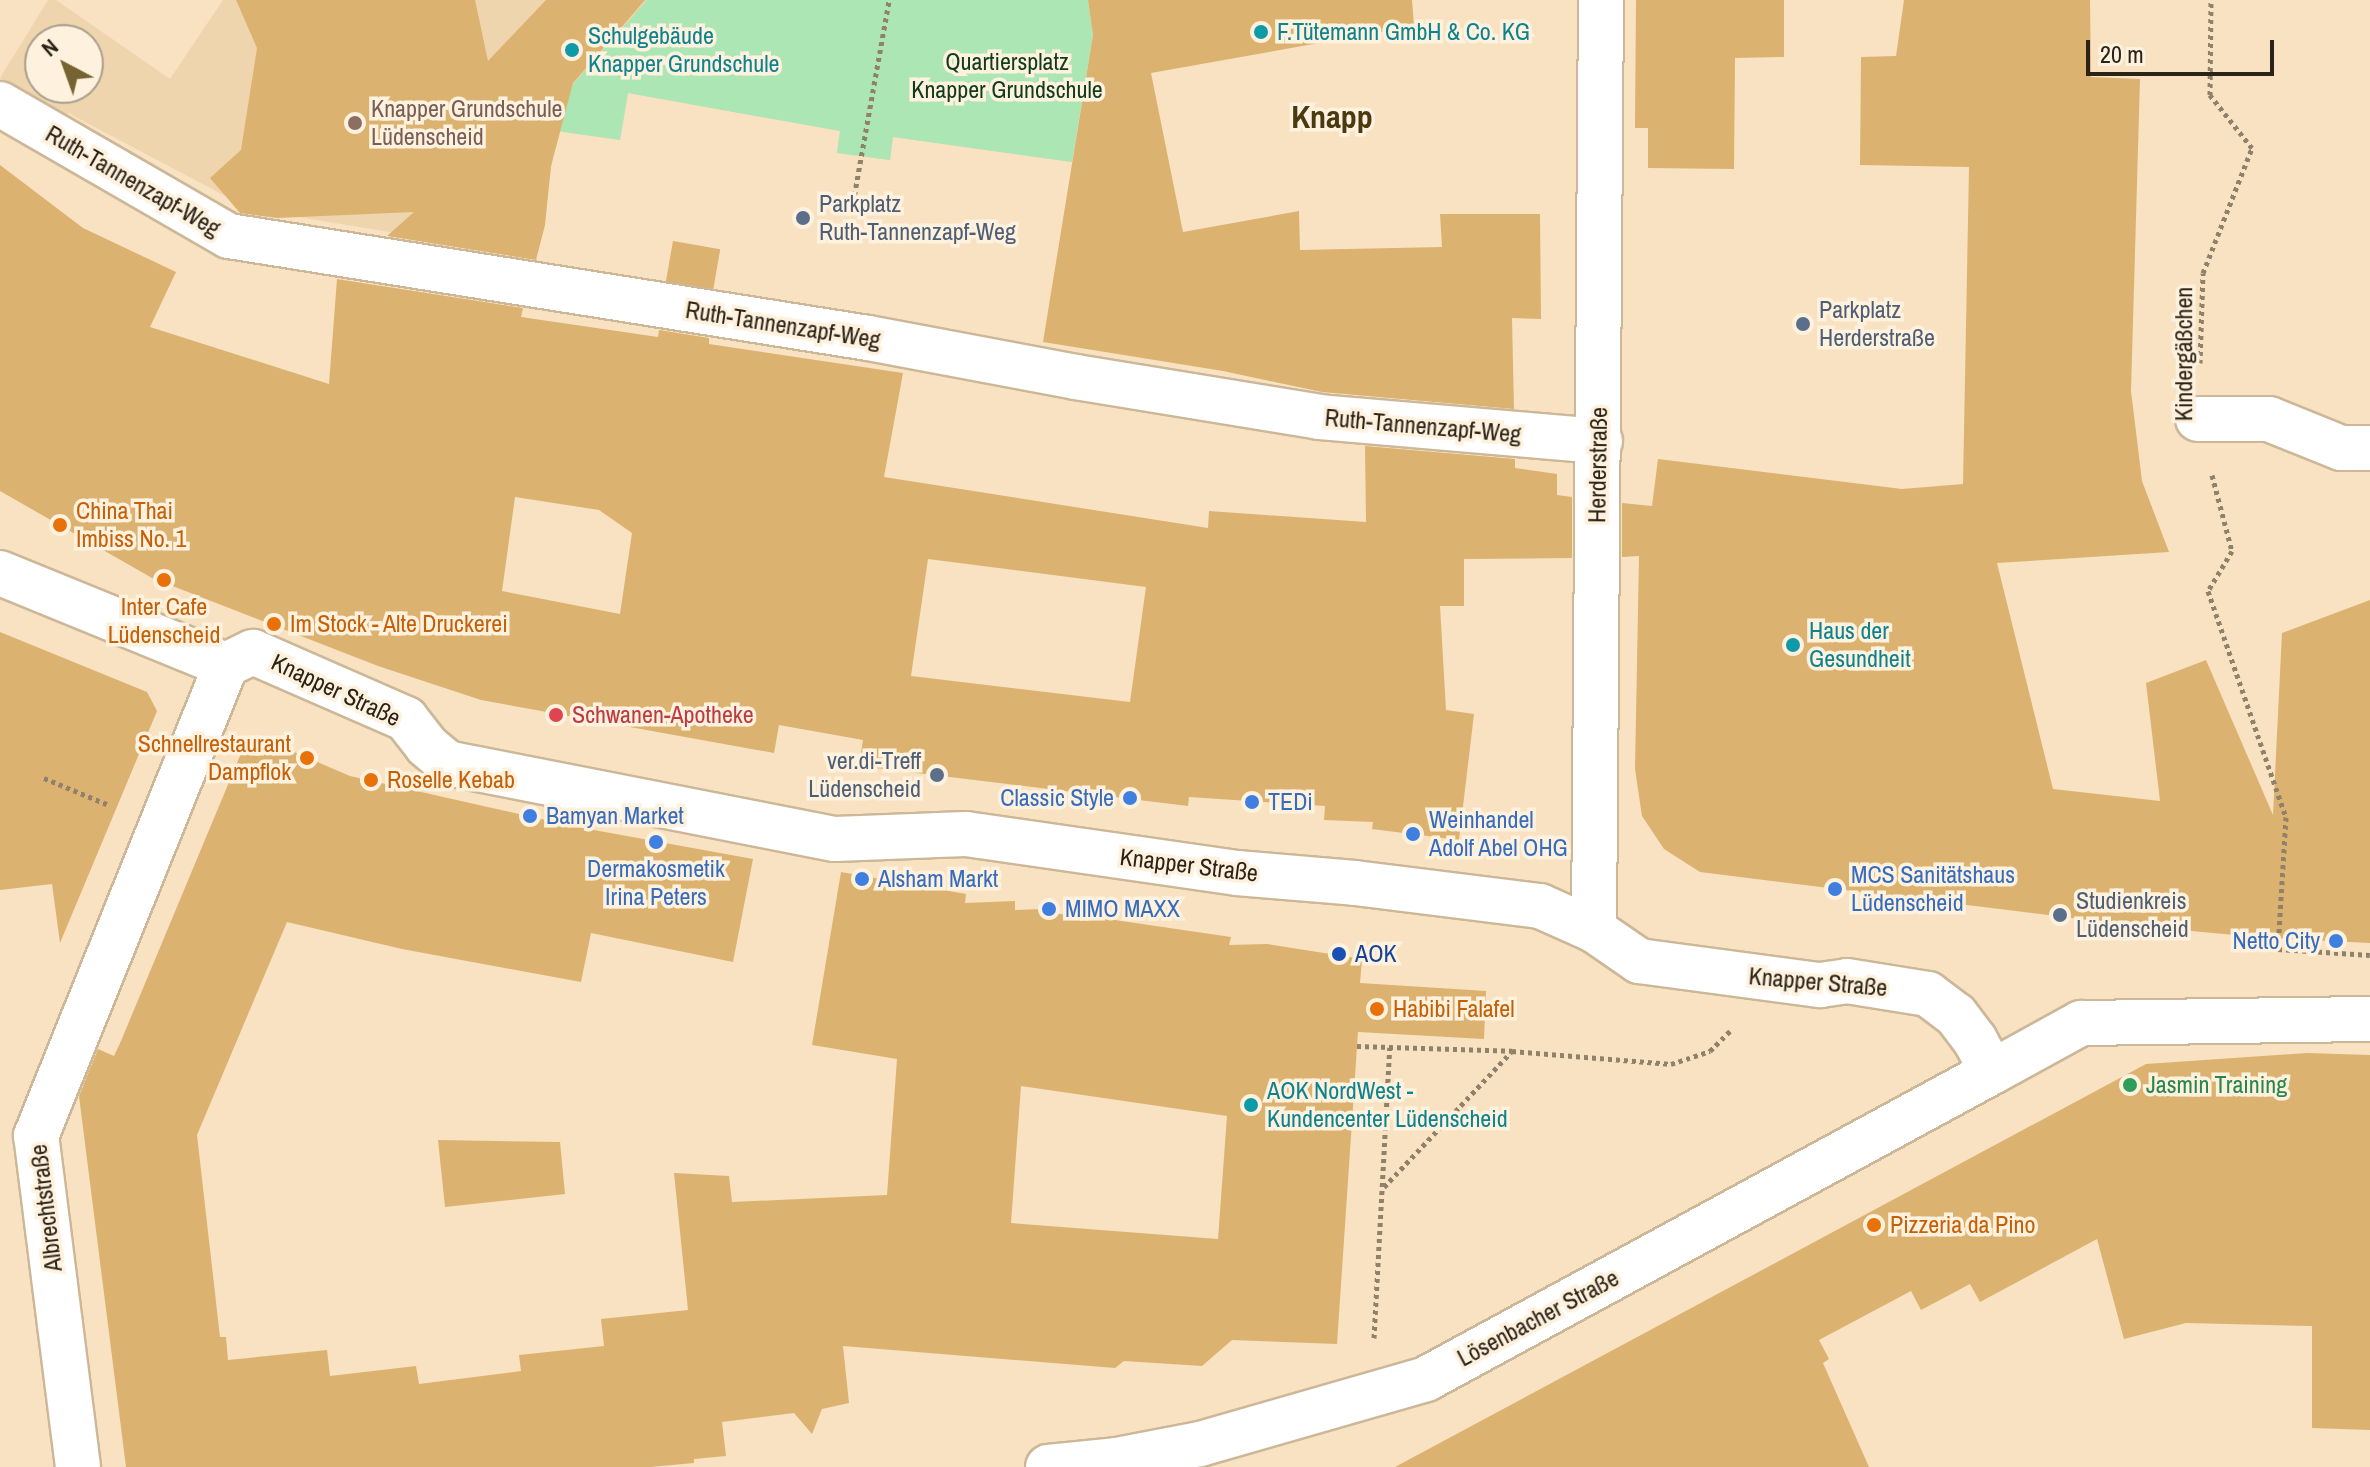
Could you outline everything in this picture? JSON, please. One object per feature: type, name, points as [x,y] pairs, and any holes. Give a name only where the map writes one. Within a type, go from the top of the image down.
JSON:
[{"type":"street","name":"Herderstraße","points":[[1594,930],[1593,692],[1600,441],[1601,0]]},
{"type":"street","name":"Ruth-Tannenzapf-Weg","points":[[0,104],[229,236],[868,338],[1076,377],[1319,417],[1600,441]]},
{"type":"street","points":[[2198,419],[2269,419],[2341,448],[2370,448]]},
{"type":"street","points":[[0,573],[226,665]]},
{"type":"street","name":"Knapper Straße","points":[[226,665],[253,652],[406,719],[427,746],[447,763],[618,798],[835,839],[966,834],[1237,873],[1355,883],[1540,906],[1594,930],[1639,961],[1820,985],[1847,981],[1928,994],[1956,1015],[1975,1040],[1992,1072]]},
{"type":"street","name":"Albrechtstraße","points":[[78,1467],[36,1136],[226,665]]},
{"type":"street","points":[[1992,1072],[2081,1023],[2370,1019]]},
{"type":"street","name":"Lösenbacher Straße","points":[[1048,1467],[1116,1460],[1200,1444],[1426,1379],[1992,1072]]},
{"type":"path","points":[[853,203],[889,0]]},
{"type":"path","name":"Kindergäßchen","points":[[2211,0],[2210,95],[2252,148],[2203,273],[2198,419],[2232,551],[2208,591],[2286,817],[2278,949],[2370,955]]},
{"type":"path","points":[[44,778],[161,827]]},
{"type":"path","points":[[1357,1046],[1512,1051],[1671,1064],[1710,1051],[1722,1040]]},
{"type":"path","points":[[1371,1394],[1390,1047]]},
{"type":"path","points":[[1382,1189],[1512,1051]]},
{"type":"shaded area","name":"Knapper Grundschule Lüdenscheid","points":[[48,0],[56,0],[91,24],[33,24]]},
{"type":"shaded area","name":"Knapper Grundschule Lüdenscheid","points":[[223,0],[1088,0],[1081,100],[1072,162],[893,137],[890,160],[837,153],[840,131],[628,93],[620,140],[557,131],[538,253],[523,254],[250,209],[68,113],[66,116],[45,104],[104,104],[104,33],[170,79]]},
{"type":"shaded area","name":"Knapper Grundschule Lüdenscheid","points":[[24,39],[24,92],[0,78]]},
{"type":"green space","name":"Quartiersplatz Knapper Grundschule","points":[[647,0],[1088,0],[1093,35],[1072,162],[893,137],[890,160],[837,153],[840,131],[628,93],[620,140],[557,131],[558,101]]},
{"type":"building","points":[[236,0],[475,0],[488,61],[546,0],[645,0],[573,83],[551,166],[545,225],[536,260],[387,236],[414,212],[277,218],[240,213],[210,178],[241,150],[257,48]]},
{"type":"building","points":[[1088,0],[1412,0],[1414,26],[1151,73],[1183,232],[1299,211],[1300,250],[1442,247],[1440,214],[1540,214],[1541,319],[1512,318],[1514,409],[1322,392],[1223,371],[1043,342],[1093,35]]},
{"type":"building","points":[[1636,0],[1784,0],[1784,57],[1735,58],[1734,169],[1648,168],[1648,128],[1635,128]]},
{"type":"building","points":[[1904,0],[2090,0],[2091,77],[2140,79],[2131,391],[2142,481],[2169,552],[1997,563],[2053,789],[2160,801],[2146,683],[2206,660],[2273,815],[2282,633],[2370,600],[2370,943],[2267,938],[2137,926],[1700,872],[1664,849],[1642,816],[1635,769],[1639,556],[1622,557],[1622,503],[1652,506],[1658,459],[1902,489],[1963,484],[1969,167],[1860,165],[1861,57],[1896,56]]},
{"type":"building","points":[[0,165],[83,228],[176,272],[150,327],[329,384],[337,279],[523,308],[521,317],[658,337],[659,330],[709,338],[709,344],[903,373],[884,477],[1208,528],[1209,511],[1366,522],[1365,446],[1515,459],[1515,468],[1557,474],[1557,495],[1572,497],[1572,558],[1464,559],[1464,606],[1440,606],[1446,710],[1474,714],[1459,840],[1372,829],[1373,822],[1324,820],[1325,806],[1189,797],[1188,806],[859,766],[863,740],[779,725],[774,753],[481,700],[378,666],[152,578],[0,491]],"holes":[[[515,497],[599,510],[632,533],[620,614],[502,591]],[[928,559],[1146,587],[1130,702],[911,676]]]},
{"type":"building","points":[[673,241],[720,249],[713,290],[666,281]]},
{"type":"building","points":[[0,632],[147,692],[157,711],[60,943],[52,884],[0,890]]},
{"type":"building","points":[[266,740],[350,776],[572,826],[753,859],[733,962],[591,933],[581,982],[402,949],[287,922],[197,1135],[220,1337],[226,1337],[228,1360],[327,1350],[330,1376],[416,1366],[419,1384],[521,1371],[519,1355],[604,1346],[601,1319],[688,1310],[674,1173],[729,1176],[732,1202],[887,1195],[897,1059],[812,1045],[841,872],[966,894],[965,903],[1015,901],[1015,910],[1042,909],[1040,913],[1102,916],[1231,937],[1229,945],[1267,944],[1362,959],[1360,983],[1486,991],[1484,1039],[1358,1032],[1337,1344],[1232,1340],[1202,1366],[1124,1361],[1115,1368],[843,1346],[849,1403],[822,1409],[812,1434],[794,1413],[722,1422],[726,1456],[694,1459],[694,1463],[650,1467],[126,1467],[79,1096],[98,1049],[114,1056],[242,751]],"holes":[[[1021,1086],[1227,1116],[1218,1239],[1011,1223]]]},
{"type":"building","points":[[2307,1053],[2370,1055],[2370,1430],[2312,1428],[2312,1326],[2186,1323],[2124,1339],[2097,1239],[1980,1302],[1970,1284],[1921,1310],[1911,1291],[1819,1340],[1829,1359],[1823,1363],[1869,1467],[1395,1467],[2146,1064]]},
{"type":"building","points":[[438,1140],[560,1142],[565,1194],[445,1207]]},
{"type":"place","name":"F.Tütemann GmbH & Co. KG","points":[[1261,32]]},
{"type":"place","name":"Schulgebäude Knapper Grundschule","points":[[572,50]]},
{"type":"place","name":"Knapper Grundschule Lüdenscheid","points":[[355,123]]},
{"type":"place","name":"Parkplatz Ruth-Tannenzapf-Weg","points":[[803,218]]},
{"type":"place","name":"Parkplatz Herderstraße","points":[[1803,324]]},
{"type":"place","name":"China Thai Imbiss No. 1","points":[[60,525]]},
{"type":"place","name":"Inter Cafe Lüdenscheid","points":[[164,580]]},
{"type":"place","name":"Im Stock - Alte Druckerei","points":[[274,624]]},
{"type":"place","name":"Haus der Gesundheit","points":[[1793,645]]},
{"type":"place","name":"Schwanen-Apotheke","points":[[556,715]]},
{"type":"place","name":"Schnellrestaurant Dampflok","points":[[307,758]]},
{"type":"place","name":"ver.di-Treff Lüdenscheid","points":[[937,775]]},
{"type":"place","name":"Roselle Kebab","points":[[371,780]]},
{"type":"place","name":"Classic Style","points":[[1130,798]]},
{"type":"place","name":"TEDi","points":[[1252,802]]},
{"type":"place","name":"Bamyan Market","points":[[530,816]]},
{"type":"place","name":"Weinhandel Adolf Abel OHG","points":[[1413,834]]},
{"type":"place","name":"Dermakosmetik Irina Peters","points":[[656,842]]},
{"type":"place","name":"Alsham Markt","points":[[862,879]]},
{"type":"place","name":"MCS Sanitätshaus Lüdenscheid","points":[[1835,889]]},
{"type":"place","name":"MIMO MAXX","points":[[1049,909]]},
{"type":"place","name":"Studienkreis Lüdenscheid","points":[[2060,915]]},
{"type":"place","name":"Netto City","points":[[2336,941]]},
{"type":"place","name":"AOK","points":[[1339,954]]},
{"type":"place","name":"Habibi Falafel","points":[[1377,1009]]},
{"type":"place","name":"Jasmin Training","points":[[2130,1085]]},
{"type":"place","name":"AOK NordWest - Kundencenter Lüdenscheid","points":[[1251,1105]]},
{"type":"place","name":"Pizzeria da Pino","points":[[1874,1225]]},
{"type":"district","name":"Knapp","points":[[1332,117]]}]
